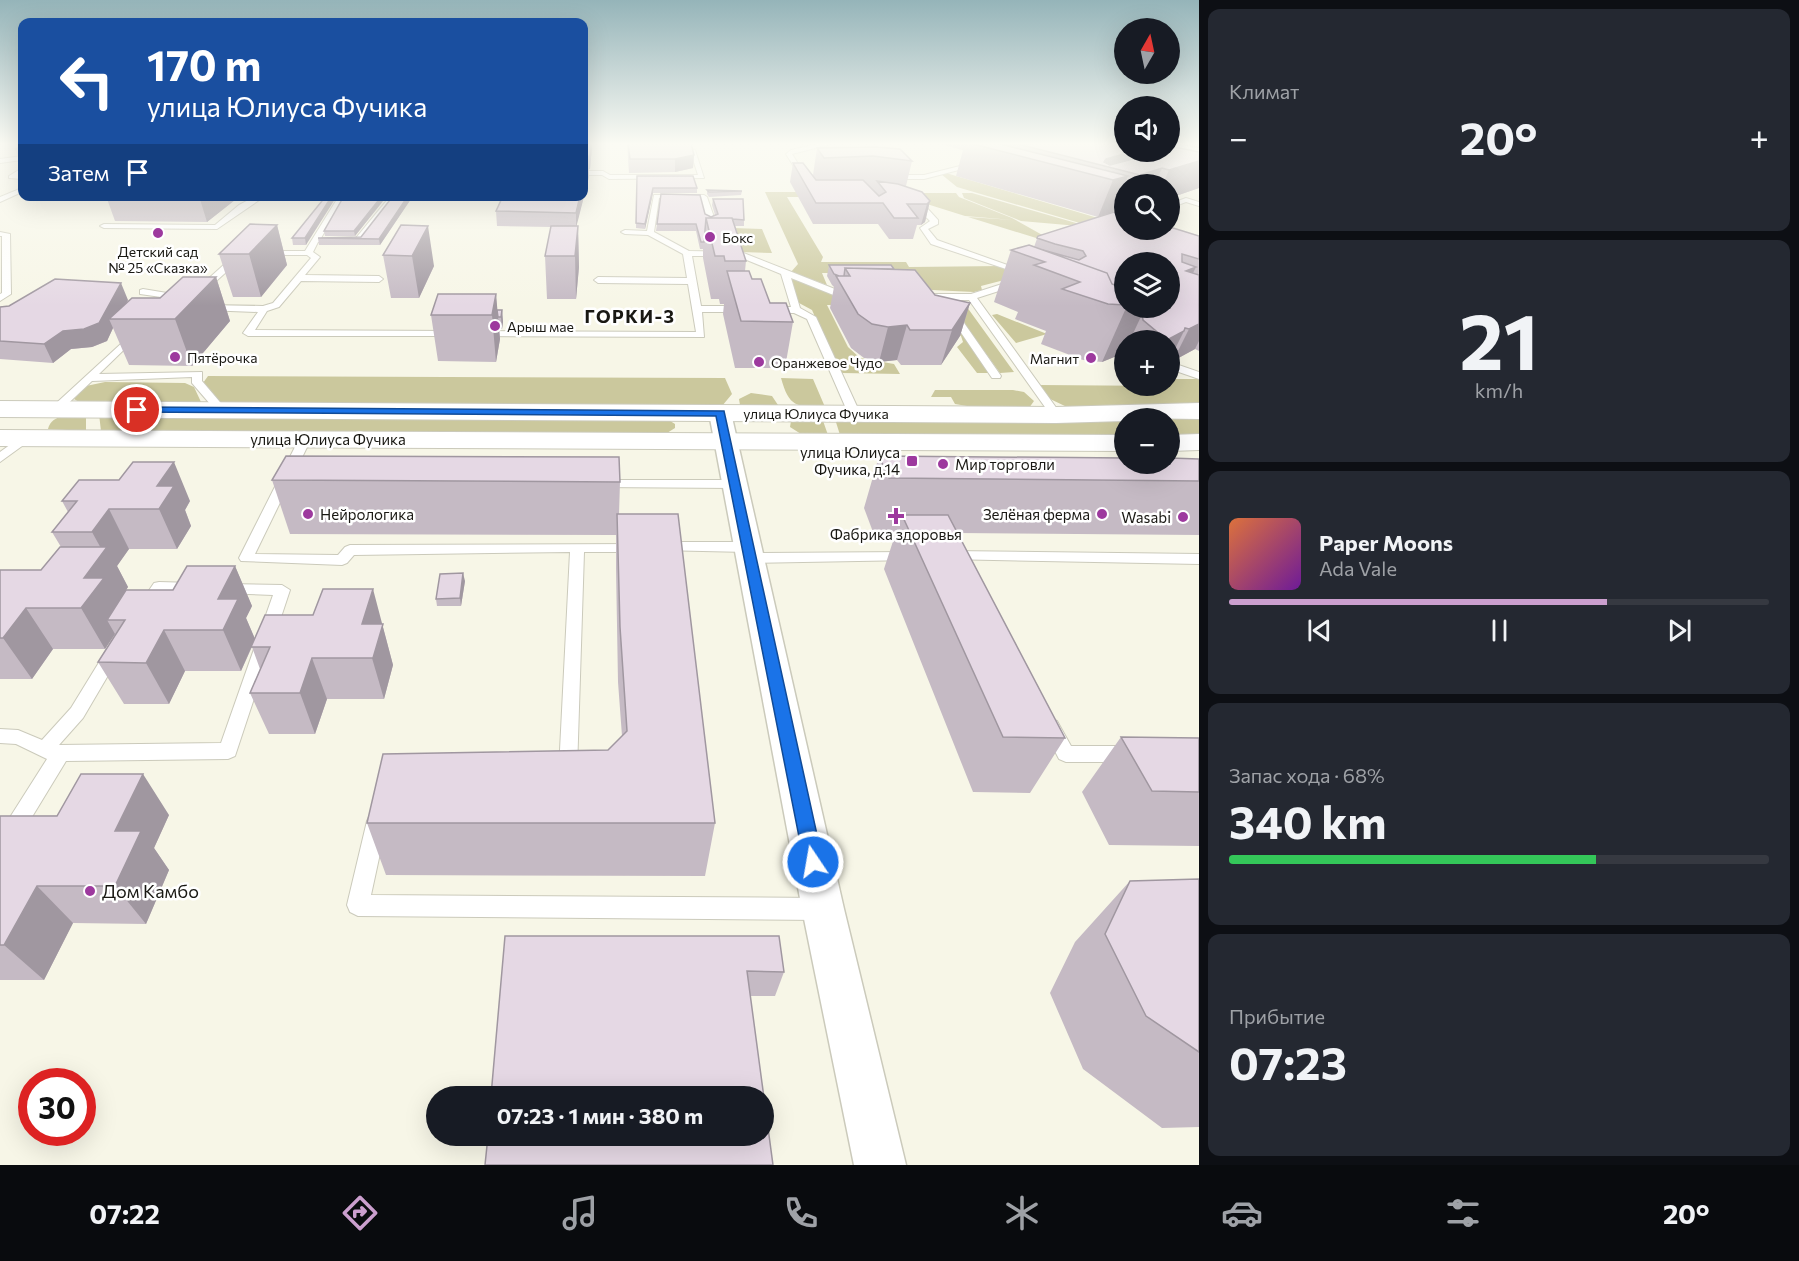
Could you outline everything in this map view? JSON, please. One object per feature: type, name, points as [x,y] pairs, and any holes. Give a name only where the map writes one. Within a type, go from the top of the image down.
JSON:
[{"type":"main road","name":"улица Юлиуса Фучика","points":[[0,409],[1056,415],[1199,411]]},
{"type":"main road","points":[[13,438],[55,410]]},
{"type":"main road","name":"улица Юлиуса Фучика","points":[[13,438],[1114,443]]},
{"type":"main road","points":[[1180,443],[1199,442]]},
{"type":"street","points":[[720,413],[823,909],[880,1165]]},
{"type":"lane","points":[[651,234],[656,197]]},
{"type":"lane","points":[[704,197],[711,220]]},
{"type":"lane","points":[[1180,202],[1186,200],[1199,204]]},
{"type":"lane","points":[[104,226],[217,227],[253,201]]},
{"type":"lane","points":[[308,253],[339,201]]},
{"type":"lane","points":[[315,240],[358,240],[390,201]]},
{"type":"lane","points":[[705,201],[716,201]]},
{"type":"lane","points":[[900,201],[924,210],[935,222],[924,228],[934,242],[1014,267]]},
{"type":"lane","points":[[1091,201],[1114,208]]},
{"type":"lane","points":[[625,232],[651,234],[687,253],[738,254],[844,296],[867,296]]},
{"type":"lane","points":[[0,234],[6,234],[4,256],[8,294],[0,298]]},
{"type":"lane","points":[[729,243],[732,254]]},
{"type":"lane","points":[[143,292],[164,294],[184,301],[202,290],[231,263],[252,255],[308,253],[316,257],[276,305],[264,309],[196,308]]},
{"type":"lane","points":[[264,309],[248,333],[701,335],[687,253]]},
{"type":"lane","points":[[785,272],[796,310]]},
{"type":"lane","points":[[299,278],[379,279]]},
{"type":"lane","points":[[598,280],[692,281]]},
{"type":"lane","points":[[914,297],[972,297],[1006,284],[1022,295]]},
{"type":"lane","points":[[972,297],[1056,415]]},
{"type":"lane","points":[[948,308],[996,376]]},
{"type":"lane","points":[[697,309],[752,309]]},
{"type":"lane","points":[[763,309],[796,310],[811,317],[854,413]]},
{"type":"lane","points":[[55,410],[145,324]]},
{"type":"lane","points":[[1180,369],[1199,376]]},
{"type":"lane","points":[[88,378],[198,374],[196,381],[221,410]]},
{"type":"lane","points":[[0,458],[13,438]]},
{"type":"lane","points":[[305,440],[289,483],[246,558],[342,560],[350,550],[577,548],[1199,559]]},
{"type":"lane","points":[[592,484],[734,484]]},
{"type":"lane","points":[[546,770],[569,770],[577,548]]},
{"type":"lane","points":[[962,556],[972,577]]},
{"type":"lane","points":[[0,736],[18,736],[53,751],[228,751],[282,590],[159,587],[140,616]]},
{"type":"lane","points":[[0,851],[53,751],[120,644]]},
{"type":"lane","points":[[1044,712],[1066,754],[1144,754]]},
{"type":"lane","points":[[380,807],[358,905],[823,909]]},
{"type":"shaded area","points":[[767,197],[787,197],[823,257],[821,262],[906,262],[909,267],[1002,266],[1013,272],[1008,279],[981,286],[982,290],[974,292],[932,290],[912,271],[822,273],[827,285],[791,272],[798,264]]},
{"type":"shaded area","points":[[906,197],[960,197],[1012,218],[1062,246],[968,217],[1013,220],[965,216]]},
{"type":"shaded area","points":[[987,197],[1090,227],[1021,221],[964,198]]},
{"type":"shaded area","points":[[992,197],[1028,197],[1108,221],[1090,226]]},
{"type":"shaded area","points":[[733,228],[762,229],[772,253],[741,252]]},
{"type":"shaded area","points":[[789,276],[835,296],[964,303],[1014,372],[1000,373],[950,304],[827,305],[848,347],[860,358],[894,364],[900,374],[842,373],[812,310],[799,303]]},
{"type":"shaded area","points":[[997,314],[1047,334],[1016,343],[992,315]]},
{"type":"shaded area","points":[[950,315],[992,373],[977,373],[957,347],[963,342],[961,336],[951,331]]},
{"type":"shaded area","points":[[208,376],[725,378],[732,394],[722,406],[220,404],[203,383]]},
{"type":"shaded area","points":[[781,378],[813,379],[825,407],[807,407],[795,403],[787,395]]},
{"type":"shaded area","points":[[1180,379],[1199,379],[1199,404],[1067,407],[1048,398],[1039,385],[1114,386],[1114,396],[1180,396]]},
{"type":"shaded area","points":[[105,382],[185,383],[194,387],[201,402],[195,404],[79,402],[74,399],[86,386]]},
{"type":"shaded area","points":[[935,390],[1013,390],[1024,392],[1034,401],[1029,408],[979,408],[955,404],[951,397],[931,397]]},
{"type":"shaded area","points":[[751,393],[772,396],[778,405],[740,405],[739,399]]},
{"type":"shaded area","points":[[86,414],[86,431],[48,429],[58,417]]},
{"type":"shaded area","points":[[99,414],[667,419],[675,424],[675,428],[667,433],[101,431]]},
{"type":"shaded area","points":[[1199,417],[1199,434],[1180,435],[1180,418]]},
{"type":"shaded area","points":[[822,418],[828,435],[801,434],[790,427],[791,421]]},
{"type":"shaded area","points":[[835,419],[1114,420],[1114,436],[840,435]]},
{"type":"building","points":[[637,197],[651,197],[645,224],[636,223]]},
{"type":"building","points":[[661,197],[701,197],[705,214],[711,217],[718,214],[713,199],[743,199],[744,220],[706,218],[704,242],[701,242],[696,224],[657,224]]},
{"type":"building","points":[[813,197],[927,197],[930,201],[927,204],[907,204],[918,218],[894,218],[883,203],[816,203]]},
{"type":"building","points":[[322,201],[329,201],[305,238],[292,238]]},
{"type":"building","points":[[341,201],[378,201],[354,231],[324,231]]},
{"type":"building","points":[[389,201],[405,201],[379,239],[318,238],[361,237]]},
{"type":"building","points":[[501,201],[579,201],[576,213],[496,211]]},
{"type":"building","points":[[1114,212],[1114,240],[1180,240],[1180,230],[1199,236],[1199,259],[1182,254],[1182,262],[1196,267],[1186,271],[1199,275],[1199,324],[1189,329],[1185,328],[1180,333],[1180,330],[1155,330],[1143,320],[1143,318],[1180,318],[1180,252],[1114,252],[1114,285],[1107,273],[1043,250],[1079,260],[1086,256],[1083,251],[1037,238]]},
{"type":"building","points":[[706,218],[732,218],[746,261],[725,261],[724,256],[715,256]]},
{"type":"building","points":[[250,224],[277,225],[249,254],[219,254]]},
{"type":"building","points":[[401,225],[428,226],[412,256],[383,255]]},
{"type":"building","points":[[551,226],[578,226],[575,256],[545,256]]},
{"type":"building","points":[[1029,245],[1107,273],[1114,285],[1114,304],[1062,289],[1080,282],[1034,265],[1045,262],[1011,250]]},
{"type":"building","points":[[829,265],[891,265],[894,269],[845,268],[844,276],[839,276],[834,274]]},
{"type":"building","points":[[845,268],[915,270],[935,295],[970,303],[952,330],[910,330],[907,325],[888,327],[872,324],[858,314],[836,276],[850,276]]},
{"type":"building","points":[[727,271],[749,271],[752,279],[761,279],[770,303],[786,303],[793,322],[741,321]]},
{"type":"building","points":[[183,277],[216,277],[175,319],[109,319],[132,298],[160,298]]},
{"type":"building","points":[[55,279],[121,283],[99,323],[84,329],[63,331],[44,344],[0,341],[0,307],[9,306]]},
{"type":"building","points":[[438,294],[496,294],[492,315],[431,315]]},
{"type":"building","points":[[497,310],[502,310],[501,317],[498,317]]},
{"type":"building","points":[[286,456],[619,457],[620,482],[272,480]]},
{"type":"building","points":[[879,456],[1114,458],[1114,474],[1180,474],[1180,458],[1199,459],[1199,481],[889,478]]},
{"type":"building","points":[[133,462],[174,462],[157,486],[174,486],[159,509],[109,509],[92,532],[52,532],[77,501],[62,501],[79,480],[119,480]]},
{"type":"building","points":[[617,514],[678,514],[715,823],[367,823],[383,754],[608,750],[627,731],[620,627]]},
{"type":"building","points":[[902,515],[948,515],[1065,738],[1003,737]]},
{"type":"building","points":[[60,547],[107,547],[84,578],[104,578],[81,608],[26,608],[3,638],[0,638],[0,570],[41,570]]},
{"type":"building","points":[[187,566],[235,566],[218,599],[238,599],[223,630],[164,630],[146,663],[98,662],[125,620],[107,620],[126,590],[173,590]]},
{"type":"building","points":[[463,573],[460,598],[436,599],[440,574]]},
{"type":"building","points":[[323,589],[373,589],[362,624],[383,624],[373,658],[312,658],[300,693],[250,693],[270,647],[251,647],[265,615],[313,615]]},
{"type":"building","points":[[1121,737],[1199,738],[1199,792],[1152,791]]},
{"type":"building","points":[[81,774],[143,774],[115,831],[141,831],[115,886],[37,886],[4,945],[0,945],[0,816],[57,816]]},
{"type":"building","points":[[1199,879],[1199,1052],[1146,1016],[1105,934],[1130,881]]},
{"type":"building","points":[[505,936],[779,936],[784,972],[747,971],[763,1086],[492,1086]]},
{"type":"building","points":[[487,1146],[770,1146],[773,1165],[485,1165]]},
{"type":"place","name":"Детский сад № 25 «Сказка»","points":[[158,233]]},
{"type":"place","name":"Бокс","points":[[710,237]]},
{"type":"place","name":"Арыш мае","points":[[495,326]]},
{"type":"place","name":"Пятёрочка","points":[[175,357]]},
{"type":"place","name":"Магнит","points":[[1091,358]]},
{"type":"place","name":"Оранжевое Чудо","points":[[759,362]]},
{"type":"place","name":"улица Юлиуса Фучика, д.14","points":[[912,461]]},
{"type":"place","name":"Мир торговли","points":[[943,464]]},
{"type":"place","name":"Нейрологика","points":[[308,514]]},
{"type":"place","name":"Зелёная ферма","points":[[1102,514]]},
{"type":"place","name":"Фабрика здоровья","points":[[896,516]]},
{"type":"place","name":"Wasabi","points":[[1183,517]]},
{"type":"place","name":"Дом Камбо","points":[[90,891]]},
{"type":"district","name":"ГОРКИ-3","points":[[630,316]]},
{"type":"route","points":[[137,410],[720,413],[813,862]]}]
